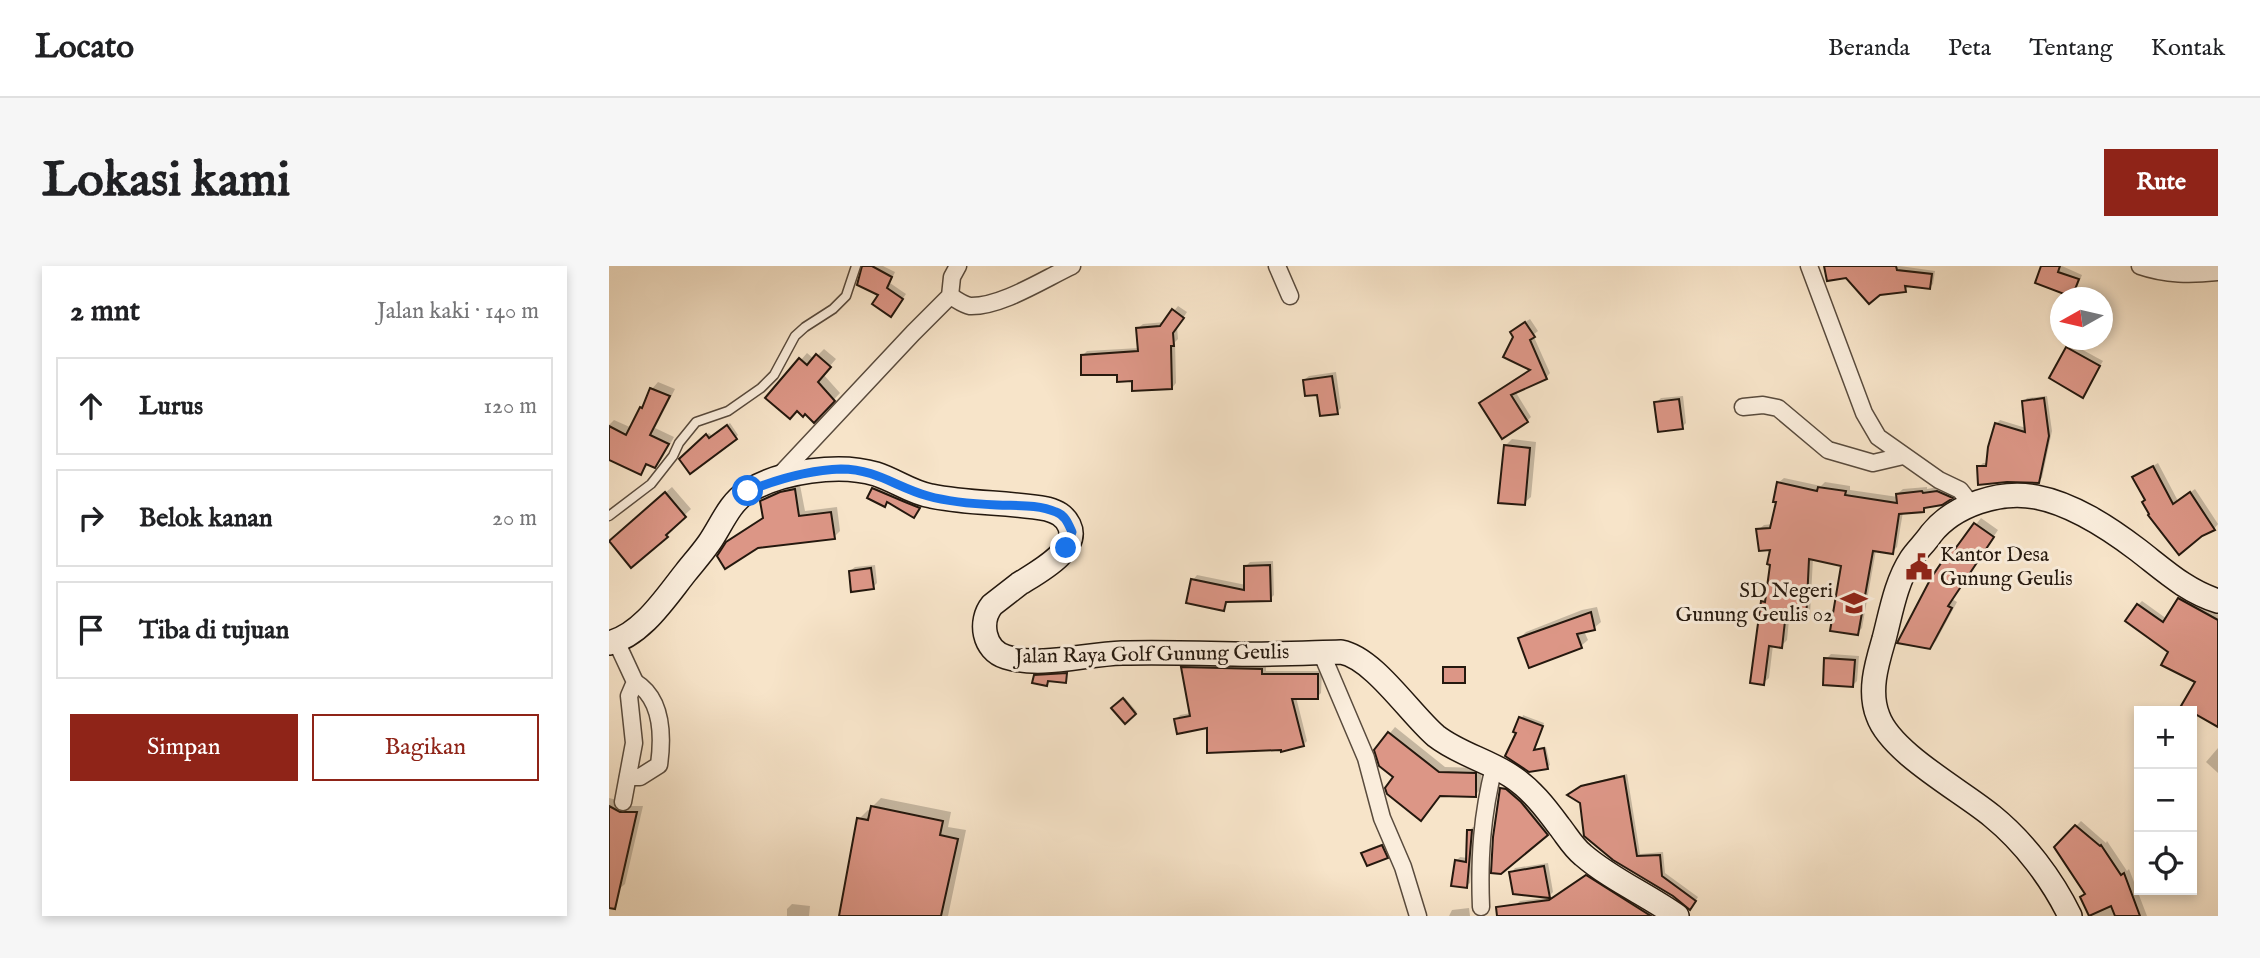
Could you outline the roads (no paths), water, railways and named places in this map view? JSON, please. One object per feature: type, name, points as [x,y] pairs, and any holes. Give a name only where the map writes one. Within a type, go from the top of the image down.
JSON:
[{"type":"main road","name":"Jalan Raya Golf Gunung Geulis","points":[[613,642],[632,632],[664,600],[708,545],[737,500],[748,491],[775,480],[812,471],[861,470],[927,496],[974,503],[1034,507],[1057,512],[1064,517],[1072,532],[1066,548],[986,612],[984,629],[989,645],[996,652],[1006,657],[1032,660],[1119,653],[1341,652],[1356,657],[1400,697],[1435,735],[1459,751],[1511,776],[1532,792],[1580,853],[1625,886],[1677,916]]},
{"type":"main road","points":[[2070,916],[2056,891],[2028,853],[1994,817],[1898,744],[1884,728],[1875,706],[1875,670],[1893,600],[1905,569],[1937,527],[1971,504],[2015,496],[2034,496],[2083,515],[2115,534],[2187,588],[2218,601]]},
{"type":"street","points":[[775,480],[950,296],[952,277],[958,266]]},
{"type":"street","points":[[950,296],[967,306],[987,304],[1072,266]]},
{"type":"street","points":[[1277,266],[1290,296]]},
{"type":"street","points":[[1809,266],[1870,426],[1878,437],[1903,456],[1939,480],[1960,490],[1971,504]]},
{"type":"street","points":[[2140,266],[2173,274],[2218,272]]},
{"type":"street","points":[[1743,407],[1763,405],[1778,408],[1828,450],[1873,463],[1903,456]]},
{"type":"street","points":[[613,642],[635,682],[648,690],[658,716],[663,740],[659,765],[640,777],[628,777]]},
{"type":"street","points":[[1321,652],[1340,691],[1366,758],[1383,818],[1403,867],[1418,916]]},
{"type":"street","points":[[623,802],[634,743],[629,696],[635,682]]},
{"type":"street","points":[[631,722],[642,732],[663,740]]},
{"type":"street","points":[[1481,906],[1480,868],[1484,807],[1494,767]]},
{"type":"lane","points":[[609,516],[651,484],[696,422],[728,411],[761,388],[774,375],[795,337],[804,327],[833,309],[846,296],[856,266]]},
{"type":"place","name":"Kantor Desa Gunung Geulis","points":[[1919,567]]},
{"type":"place","name":"SD Negeri Gunung Geulis 02","points":[[1854,603]]}]
